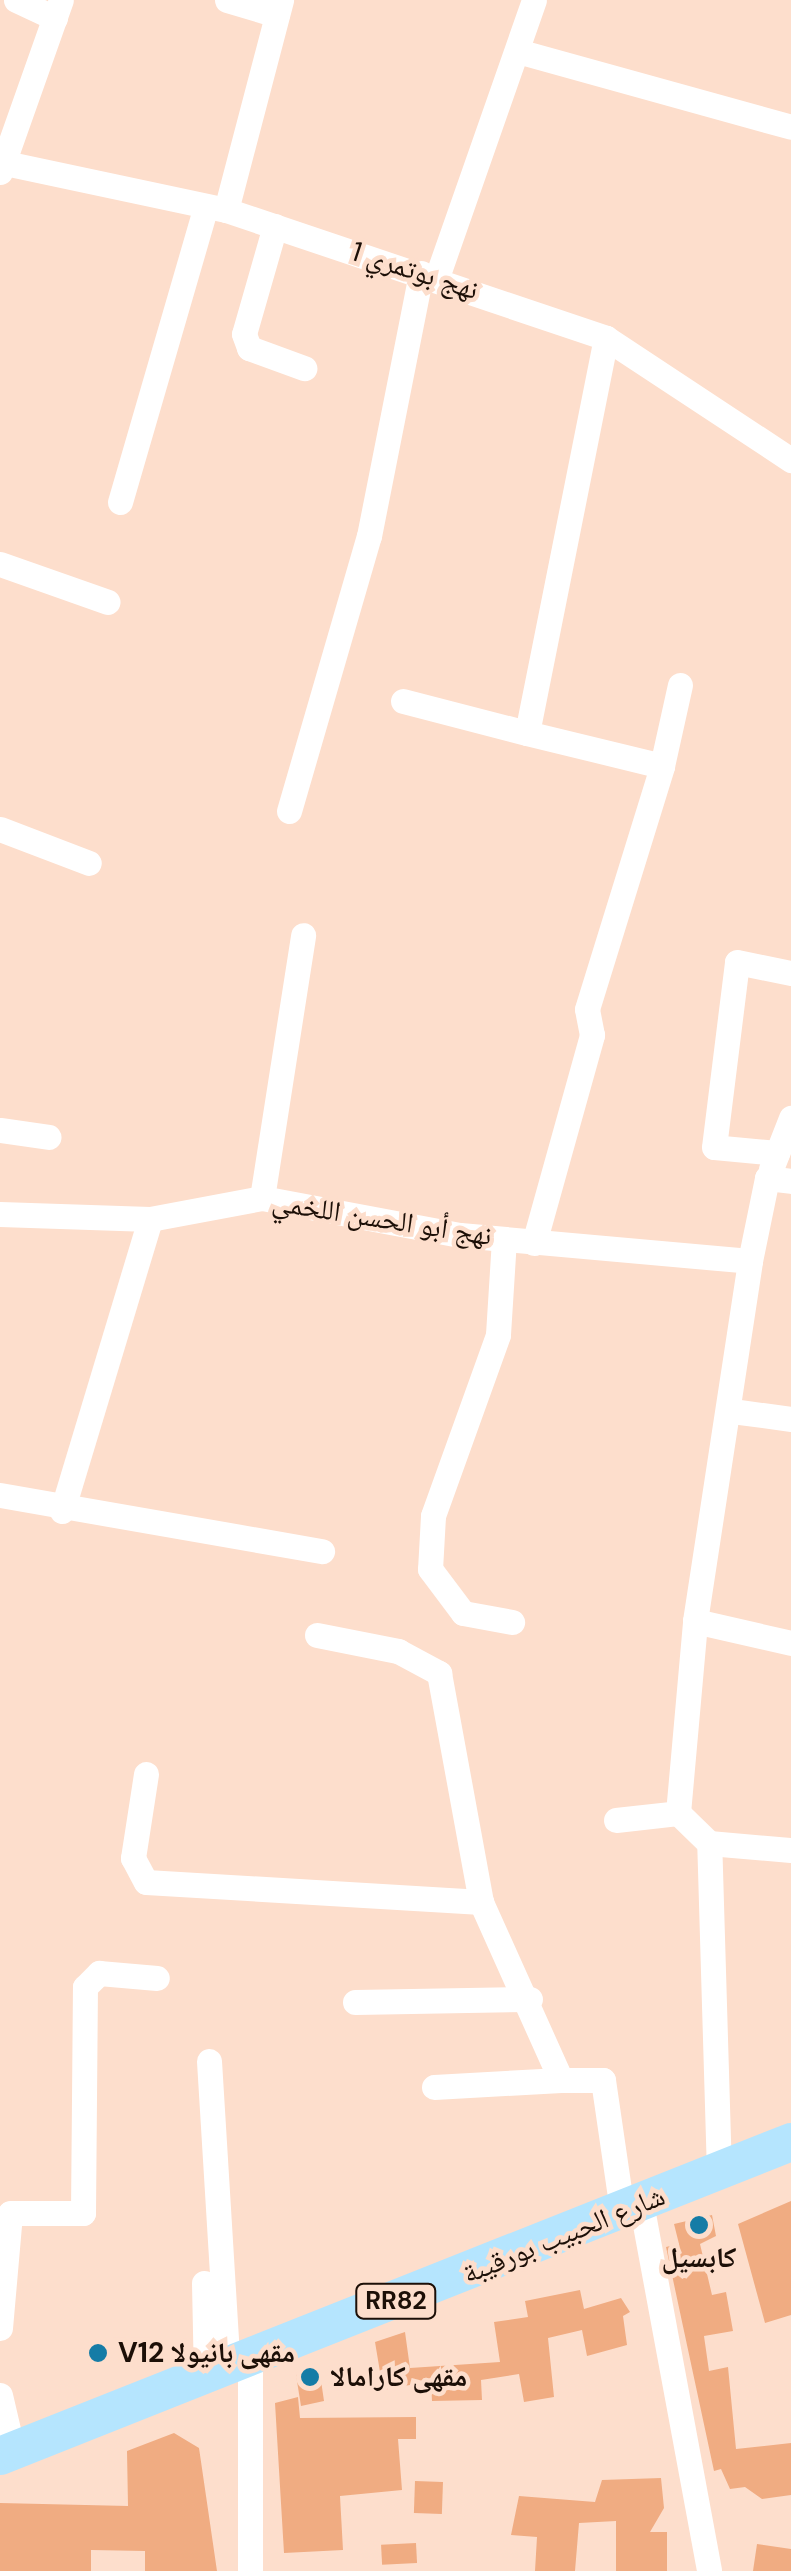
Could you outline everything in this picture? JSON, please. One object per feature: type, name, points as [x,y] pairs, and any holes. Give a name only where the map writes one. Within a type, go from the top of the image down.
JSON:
[{"type":"main road","name":"شارع الحبيب بورقيبة","points":[[6,2454],[228,2369],[791,2142]]},
{"type":"street","points":[[16,0],[58,9]]},
{"type":"street","points":[[120,502],[279,8],[227,0]]},
{"type":"street","points":[[290,811],[369,536],[429,275],[521,52],[534,0]]},
{"type":"street","name":"نهج بوتمري 1","points":[[58,9],[8,132],[2,168],[216,210],[275,226],[606,338],[791,460]]},
{"type":"street","points":[[521,52],[791,127]]},
{"type":"street","points":[[275,226],[244,334],[250,348],[304,368]]},
{"type":"street","points":[[527,732],[606,338]]},
{"type":"street","points":[[0,564],[108,602]]},
{"type":"street","points":[[534,1243],[592,1036],[587,1009],[662,766],[680,685]]},
{"type":"street","points":[[403,701],[662,766]]},
{"type":"street","points":[[0,829],[89,863]]},
{"type":"street","points":[[262,1198],[303,935]]},
{"type":"street","points":[[777,1153],[714,1147],[737,962],[791,972]]},
{"type":"street","points":[[678,1813],[695,1621],[732,1411],[750,1261],[779,1180],[777,1153],[791,1118]]},
{"type":"street","points":[[0,1130],[50,1137]]},
{"type":"street","name":"نهج أبو الحسن اللخمي","points":[[0,1214],[150,1219],[262,1198],[534,1243],[750,1261]]},
{"type":"street","points":[[62,1511],[150,1219]]},
{"type":"street","points":[[504,1239],[498,1336],[433,1516],[430,1569],[463,1613],[512,1622]]},
{"type":"street","points":[[732,1411],[791,1419]]},
{"type":"street","points":[[0,1495],[62,1511],[322,1550]]},
{"type":"street","points":[[695,1621],[791,1643]]},
{"type":"street","points":[[317,1635],[398,1650],[439,1673],[480,1902],[530,1999],[561,2080]]},
{"type":"street","points":[[146,1774],[133,1858],[146,1882],[480,1902]]},
{"type":"street","points":[[616,1820],[678,1813]]},
{"type":"street","points":[[678,1813],[709,1843],[791,1850]]},
{"type":"street","points":[[709,1843],[720,2173]]},
{"type":"street","points":[[0,2328],[10,2213],[83,2213],[85,1987],[99,1973],[157,1978]]},
{"type":"street","points":[[355,2002],[530,1999]]},
{"type":"street","points":[[208,2061],[228,2369]]},
{"type":"street","points":[[434,2087],[603,2080],[709,2570]]},
{"type":"street","points":[[193,2127],[228,2369],[250,2571]]},
{"type":"street","points":[[0,2394],[6,2454]]},
{"type":"building","points":[[791,2201],[791,2315],[765,2323],[738,2224]]},
{"type":"building","points":[[712,2215],[716,2236],[700,2244],[712,2295],[726,2292],[733,2331],[704,2336],[709,2371],[728,2367],[736,2449],[791,2443],[791,2495],[762,2499],[745,2487],[730,2489],[721,2469],[714,2471],[666,2247],[679,2244],[674,2224]]},
{"type":"building","points":[[580,2290],[584,2309],[621,2298],[630,2312],[623,2316],[627,2345],[587,2356],[582,2330],[548,2338],[554,2397],[524,2402],[519,2374],[481,2380],[482,2400],[432,2401],[431,2381],[383,2390],[375,2342],[405,2332],[410,2368],[500,2362],[494,2322],[528,2317],[525,2301]]},
{"type":"building","points":[[319,2367],[324,2401],[301,2406],[296,2375]]},
{"type":"building","points":[[298,2397],[300,2418],[416,2417],[416,2439],[398,2439],[402,2490],[340,2496],[343,2550],[284,2553],[275,2403]]},
{"type":"building","points":[[174,2433],[199,2448],[217,2571],[145,2571],[145,2551],[91,2550],[91,2571],[0,2571],[0,2503],[128,2506],[127,2451]]},
{"type":"building","points":[[661,2478],[664,2508],[650,2532],[667,2532],[667,2571],[616,2571],[616,2521],[579,2523],[575,2571],[535,2571],[537,2537],[511,2535],[519,2496],[595,2502],[602,2480]]},
{"type":"building","points":[[415,2481],[443,2482],[442,2514],[414,2513]]},
{"type":"building","points":[[416,2543],[417,2563],[382,2565],[381,2545]]},
{"type":"building","points":[[757,2544],[791,2549],[791,2571],[753,2571]]},
{"type":"place","name":"كابسيل","points":[[699,2225]]},
{"type":"place","name":"V12 مقهى بانيولا","points":[[98,2353]]},
{"type":"place","name":"مقهى كارامالا","points":[[310,2377]]}]
